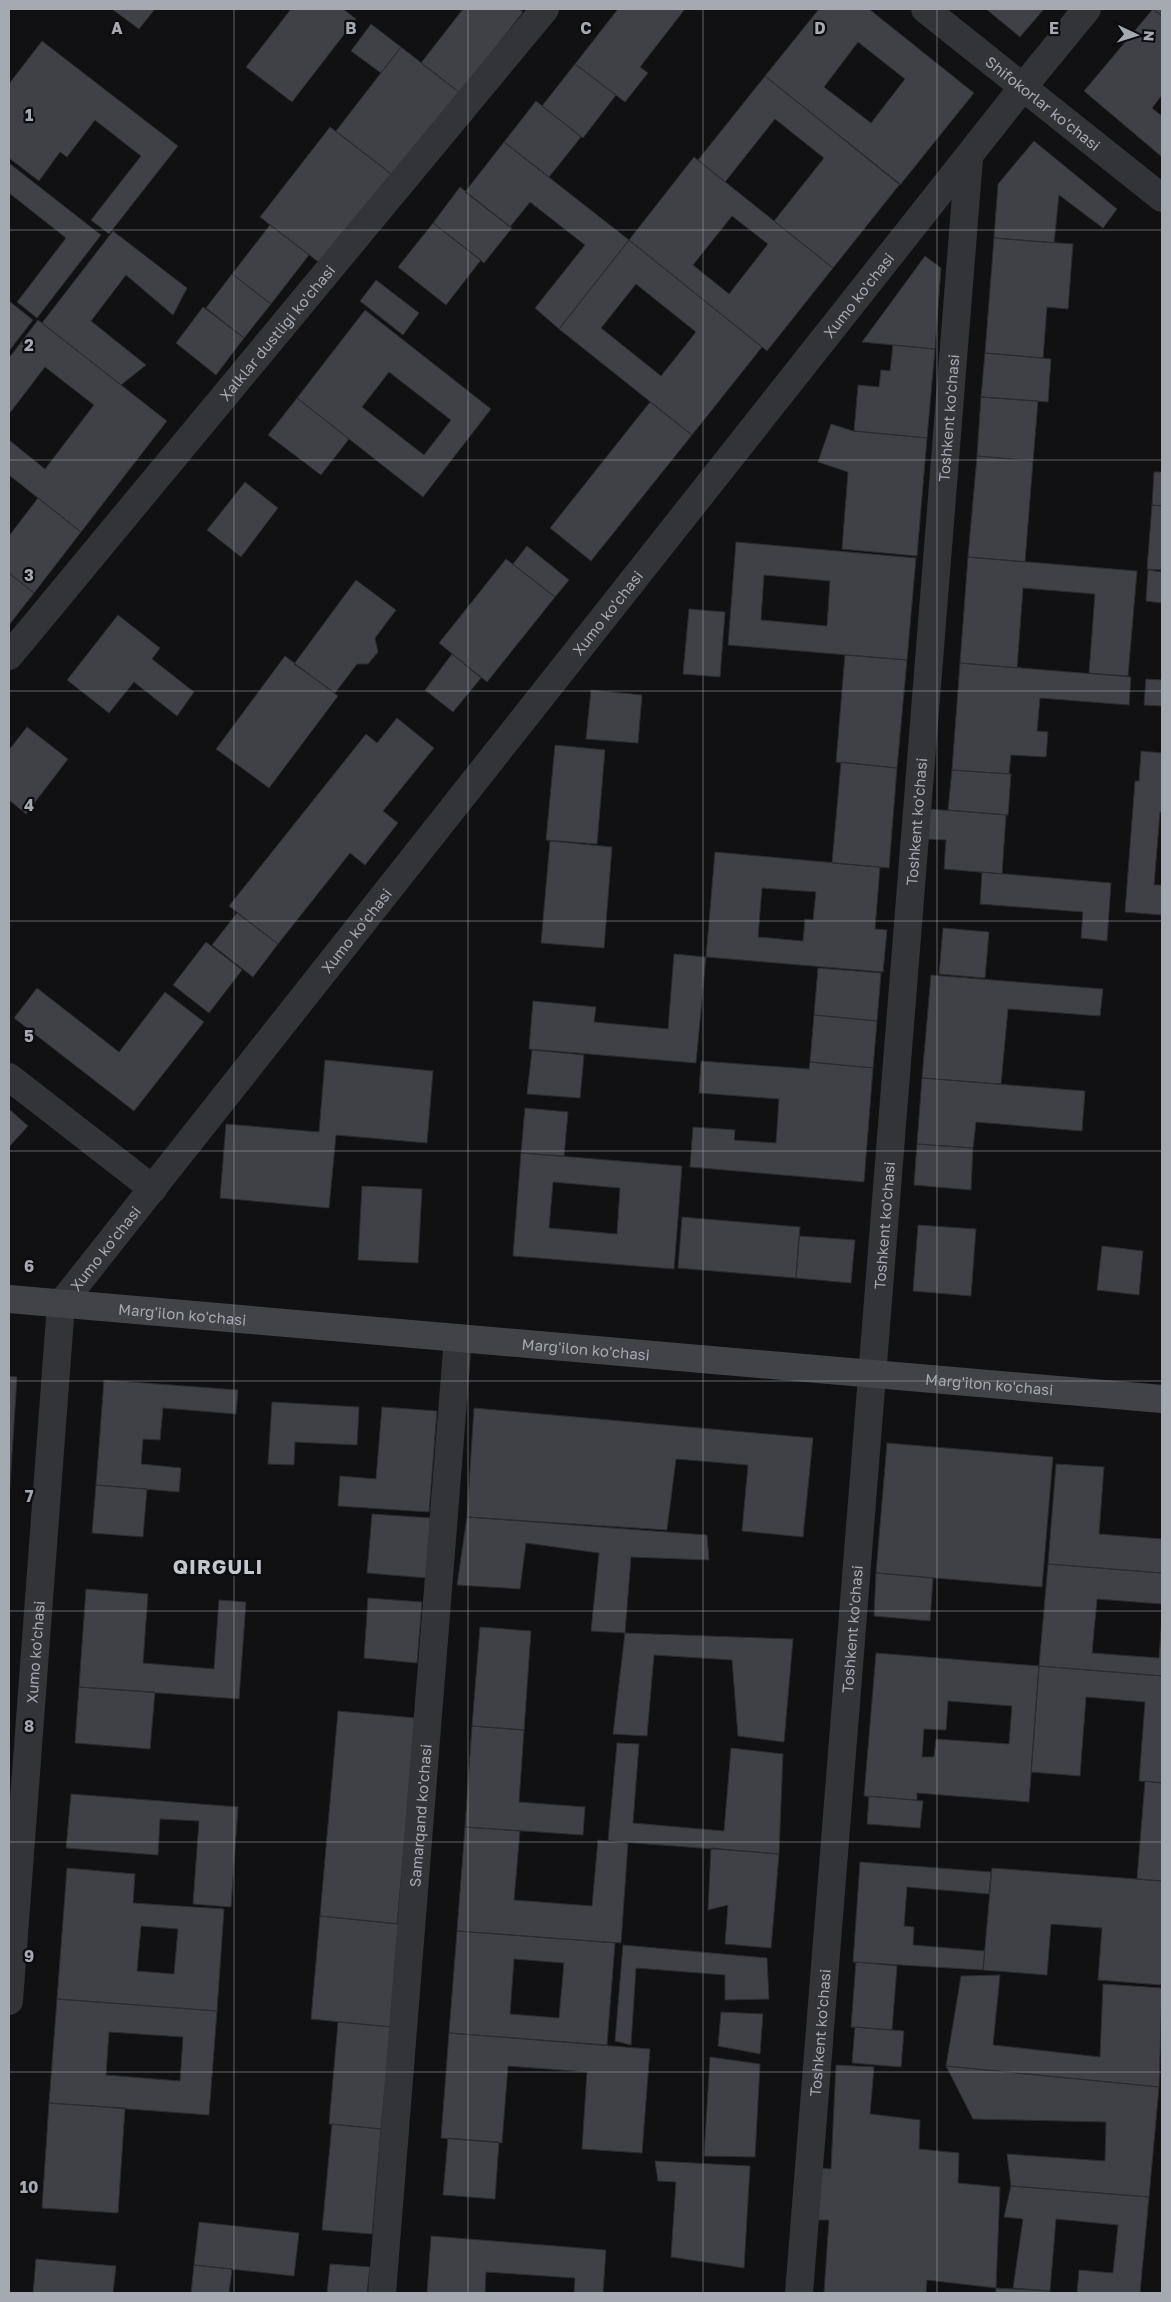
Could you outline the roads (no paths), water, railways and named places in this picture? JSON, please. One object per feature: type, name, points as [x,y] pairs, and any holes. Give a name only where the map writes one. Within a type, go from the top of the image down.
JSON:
[{"type":"street","name":"Xalklar dustligi ko'chasi","points":[[9,656],[546,9]]},
{"type":"street","name":"Shifokorlar ko'chasi","points":[[925,9],[1162,198]]},
{"type":"street","name":"Xumo ko'chasi","points":[[9,2001],[61,1304],[969,158],[1023,87],[1087,9]]},
{"type":"street","name":"Toshkent ko'chasi","points":[[799,2293],[969,158]]},
{"type":"street","points":[[9,1077],[152,1189]]},
{"type":"street","name":"Marg'ilon ko'chasi","points":[[9,1299],[1162,1399]]},
{"type":"street","name":"Samarqand ko'chasi","points":[[382,2293],[458,1338]]},
{"type":"district","name":"QIRGULI","points":[[218,1566]]}]
